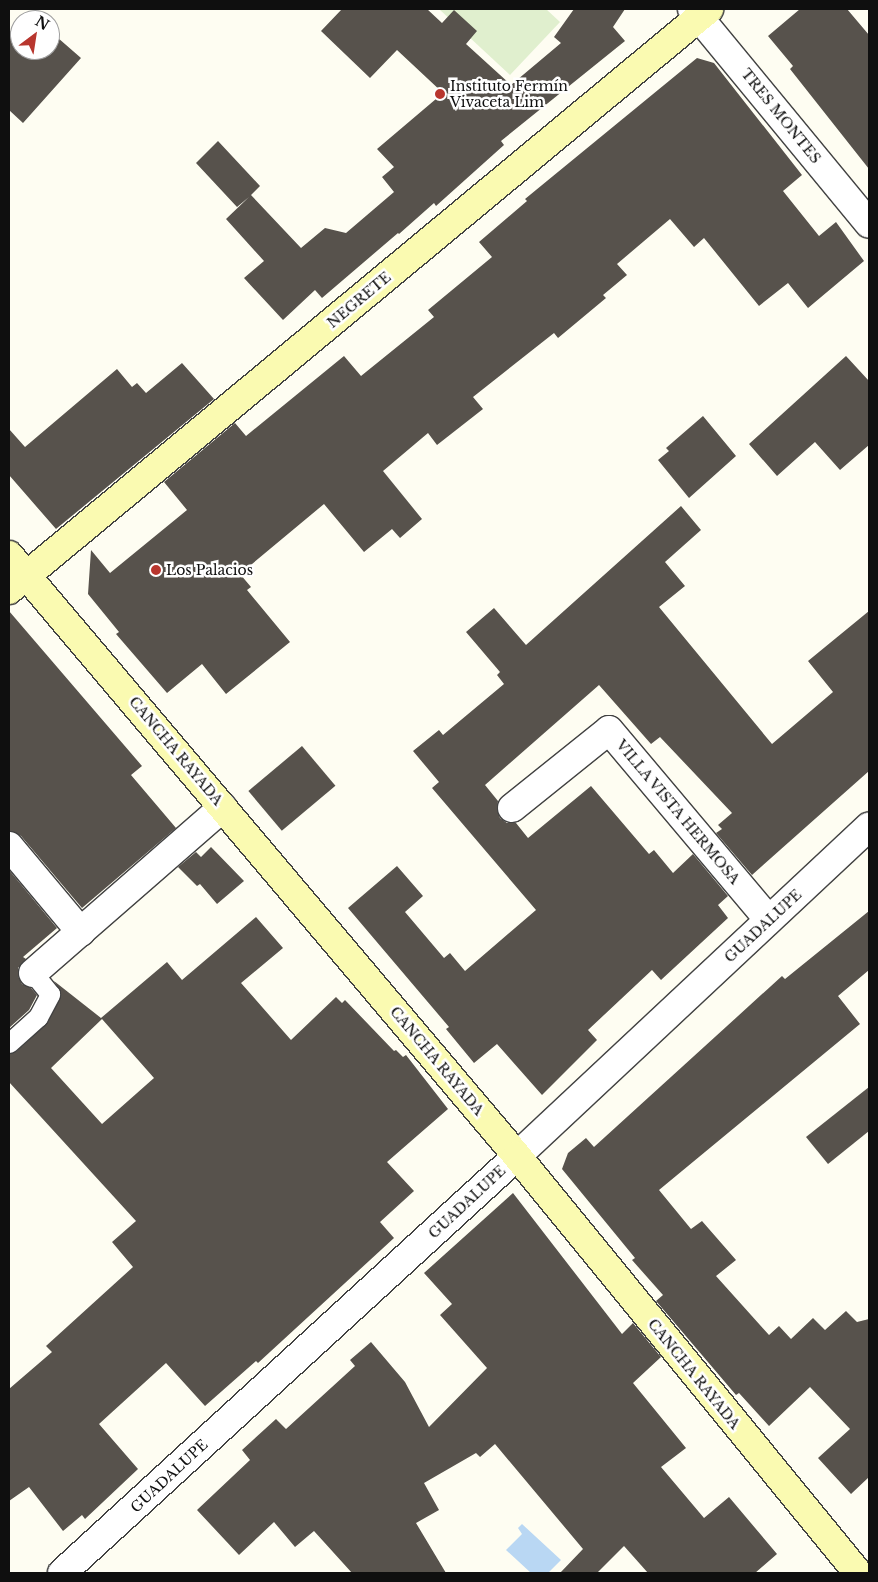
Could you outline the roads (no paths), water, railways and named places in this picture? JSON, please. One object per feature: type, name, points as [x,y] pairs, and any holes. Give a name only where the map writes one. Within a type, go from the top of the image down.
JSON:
[{"type":"main road","name":"NEGRETE","points":[[18,583],[700,11]]},
{"type":"main road","name":"CANCHA RAYADA","points":[[9,555],[18,583],[223,807],[517,1156],[851,1571]]},
{"type":"street","name":"TRES MONTES","points":[[700,11],[869,224]]},
{"type":"street","name":"VILLA VISTA HERMOSA","points":[[512,808],[608,730],[768,920]]},
{"type":"street","points":[[33,973],[223,807]]},
{"type":"street","name":"GUADALUPE","points":[[62,1573],[517,1156],[869,827]]},
{"type":"street","points":[[9,846],[81,932]]},
{"type":"lane","points":[[9,1043],[38,1017],[50,994],[33,973]]},
{"type":"water","points":[[522,1524],[561,1560],[548,1573],[531,1573],[506,1550],[522,1534],[518,1528]]},
{"type":"place","name":"Instituto Fermín Vivaceta Lim","points":[[440,94]]},
{"type":"place","name":"Los Palacios","points":[[156,570]]}]
